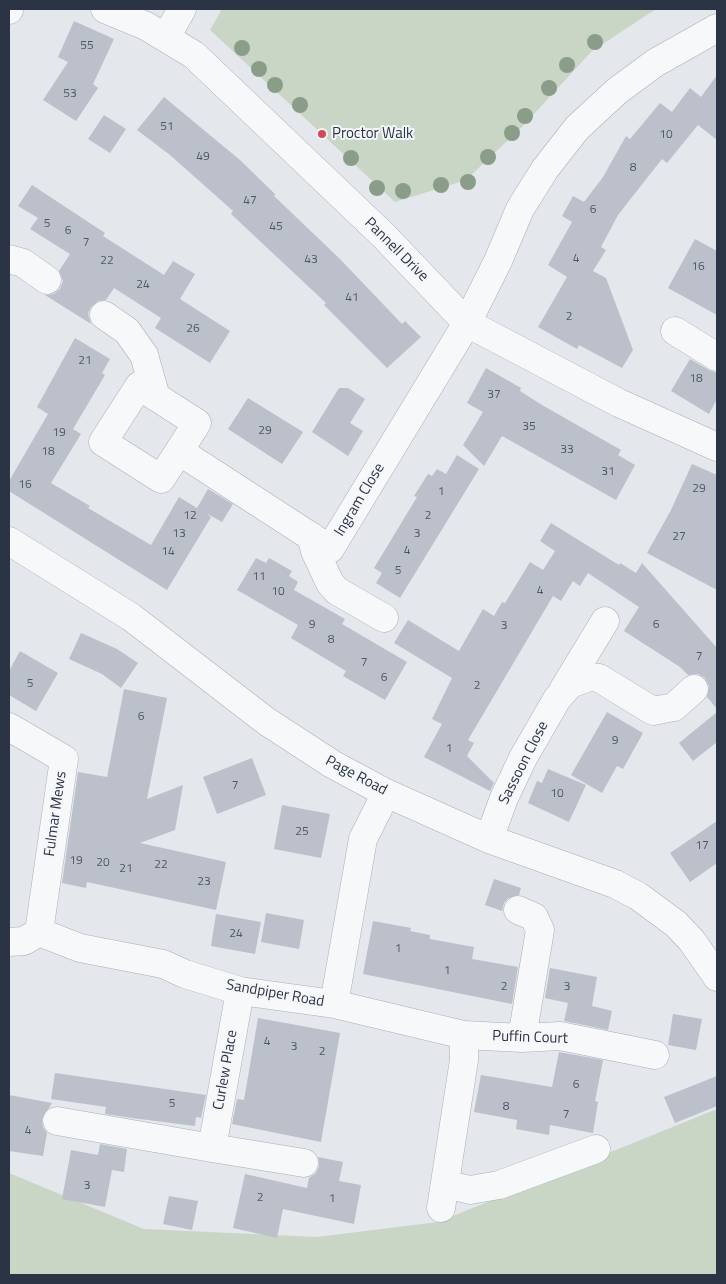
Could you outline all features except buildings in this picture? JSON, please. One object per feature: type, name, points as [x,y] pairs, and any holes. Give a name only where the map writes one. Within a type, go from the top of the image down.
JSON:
[{"type":"street","name":"Pannell Drive","points":[[104,9],[146,26],[194,55],[384,236],[467,323],[619,402],[717,447]]},
{"type":"street","points":[[166,37],[182,9]]},
{"type":"street","points":[[467,323],[498,261],[520,209],[562,147],[597,109],[638,74],[717,28]]},
{"type":"street","points":[[9,259],[24,264],[47,280]]},
{"type":"street","points":[[104,316],[127,331],[144,355],[156,397]]},
{"type":"street","name":"Ingram Close","points":[[179,451],[330,549],[467,323]]},
{"type":"street","points":[[675,331],[717,357]]},
{"type":"street","points":[[139,386],[197,422],[179,451],[161,479],[103,442],[139,386]]},
{"type":"street","points":[[311,536],[315,551],[330,583],[337,591],[384,618]]},
{"type":"street","name":"Page Road","points":[[9,541],[131,617],[207,677],[296,743],[386,793],[489,839],[615,884],[638,896],[676,924],[717,976]]},
{"type":"street","name":"Sassoon Close","points":[[489,839],[504,798],[523,758],[605,621]]},
{"type":"street","points":[[563,690],[588,677],[599,678],[653,711],[674,707],[694,688]]},
{"type":"street","name":"Fulmar Mews","points":[[9,727],[64,759],[39,932]]},
{"type":"street","name":"Sandpiper Road","points":[[39,932],[80,948],[162,964],[184,974],[240,992],[334,1004],[363,838],[386,793]]},
{"type":"street","points":[[518,910],[534,916],[540,930],[522,1038]]},
{"type":"street","points":[[9,942],[24,941],[39,932]]},
{"type":"street","name":"Curlew Place","points":[[212,1148],[240,992]]},
{"type":"street","name":"Puffin Court","points":[[334,1004],[464,1035],[522,1038],[560,1036],[655,1055]]},
{"type":"street","points":[[464,1035],[464,1060],[443,1196],[499,1185],[596,1149]]},
{"type":"street","points":[[57,1122],[304,1163]]},
{"type":"green space","points":[[222,9],[656,9],[592,51],[522,127],[466,180],[395,202],[210,30]]},
{"type":"green space","points":[[717,1109],[717,1275],[9,1275],[9,1173],[144,1229],[317,1237],[438,1222]]},
{"type":"place","name":"Proctor Walk","points":[[322,134]]}]
